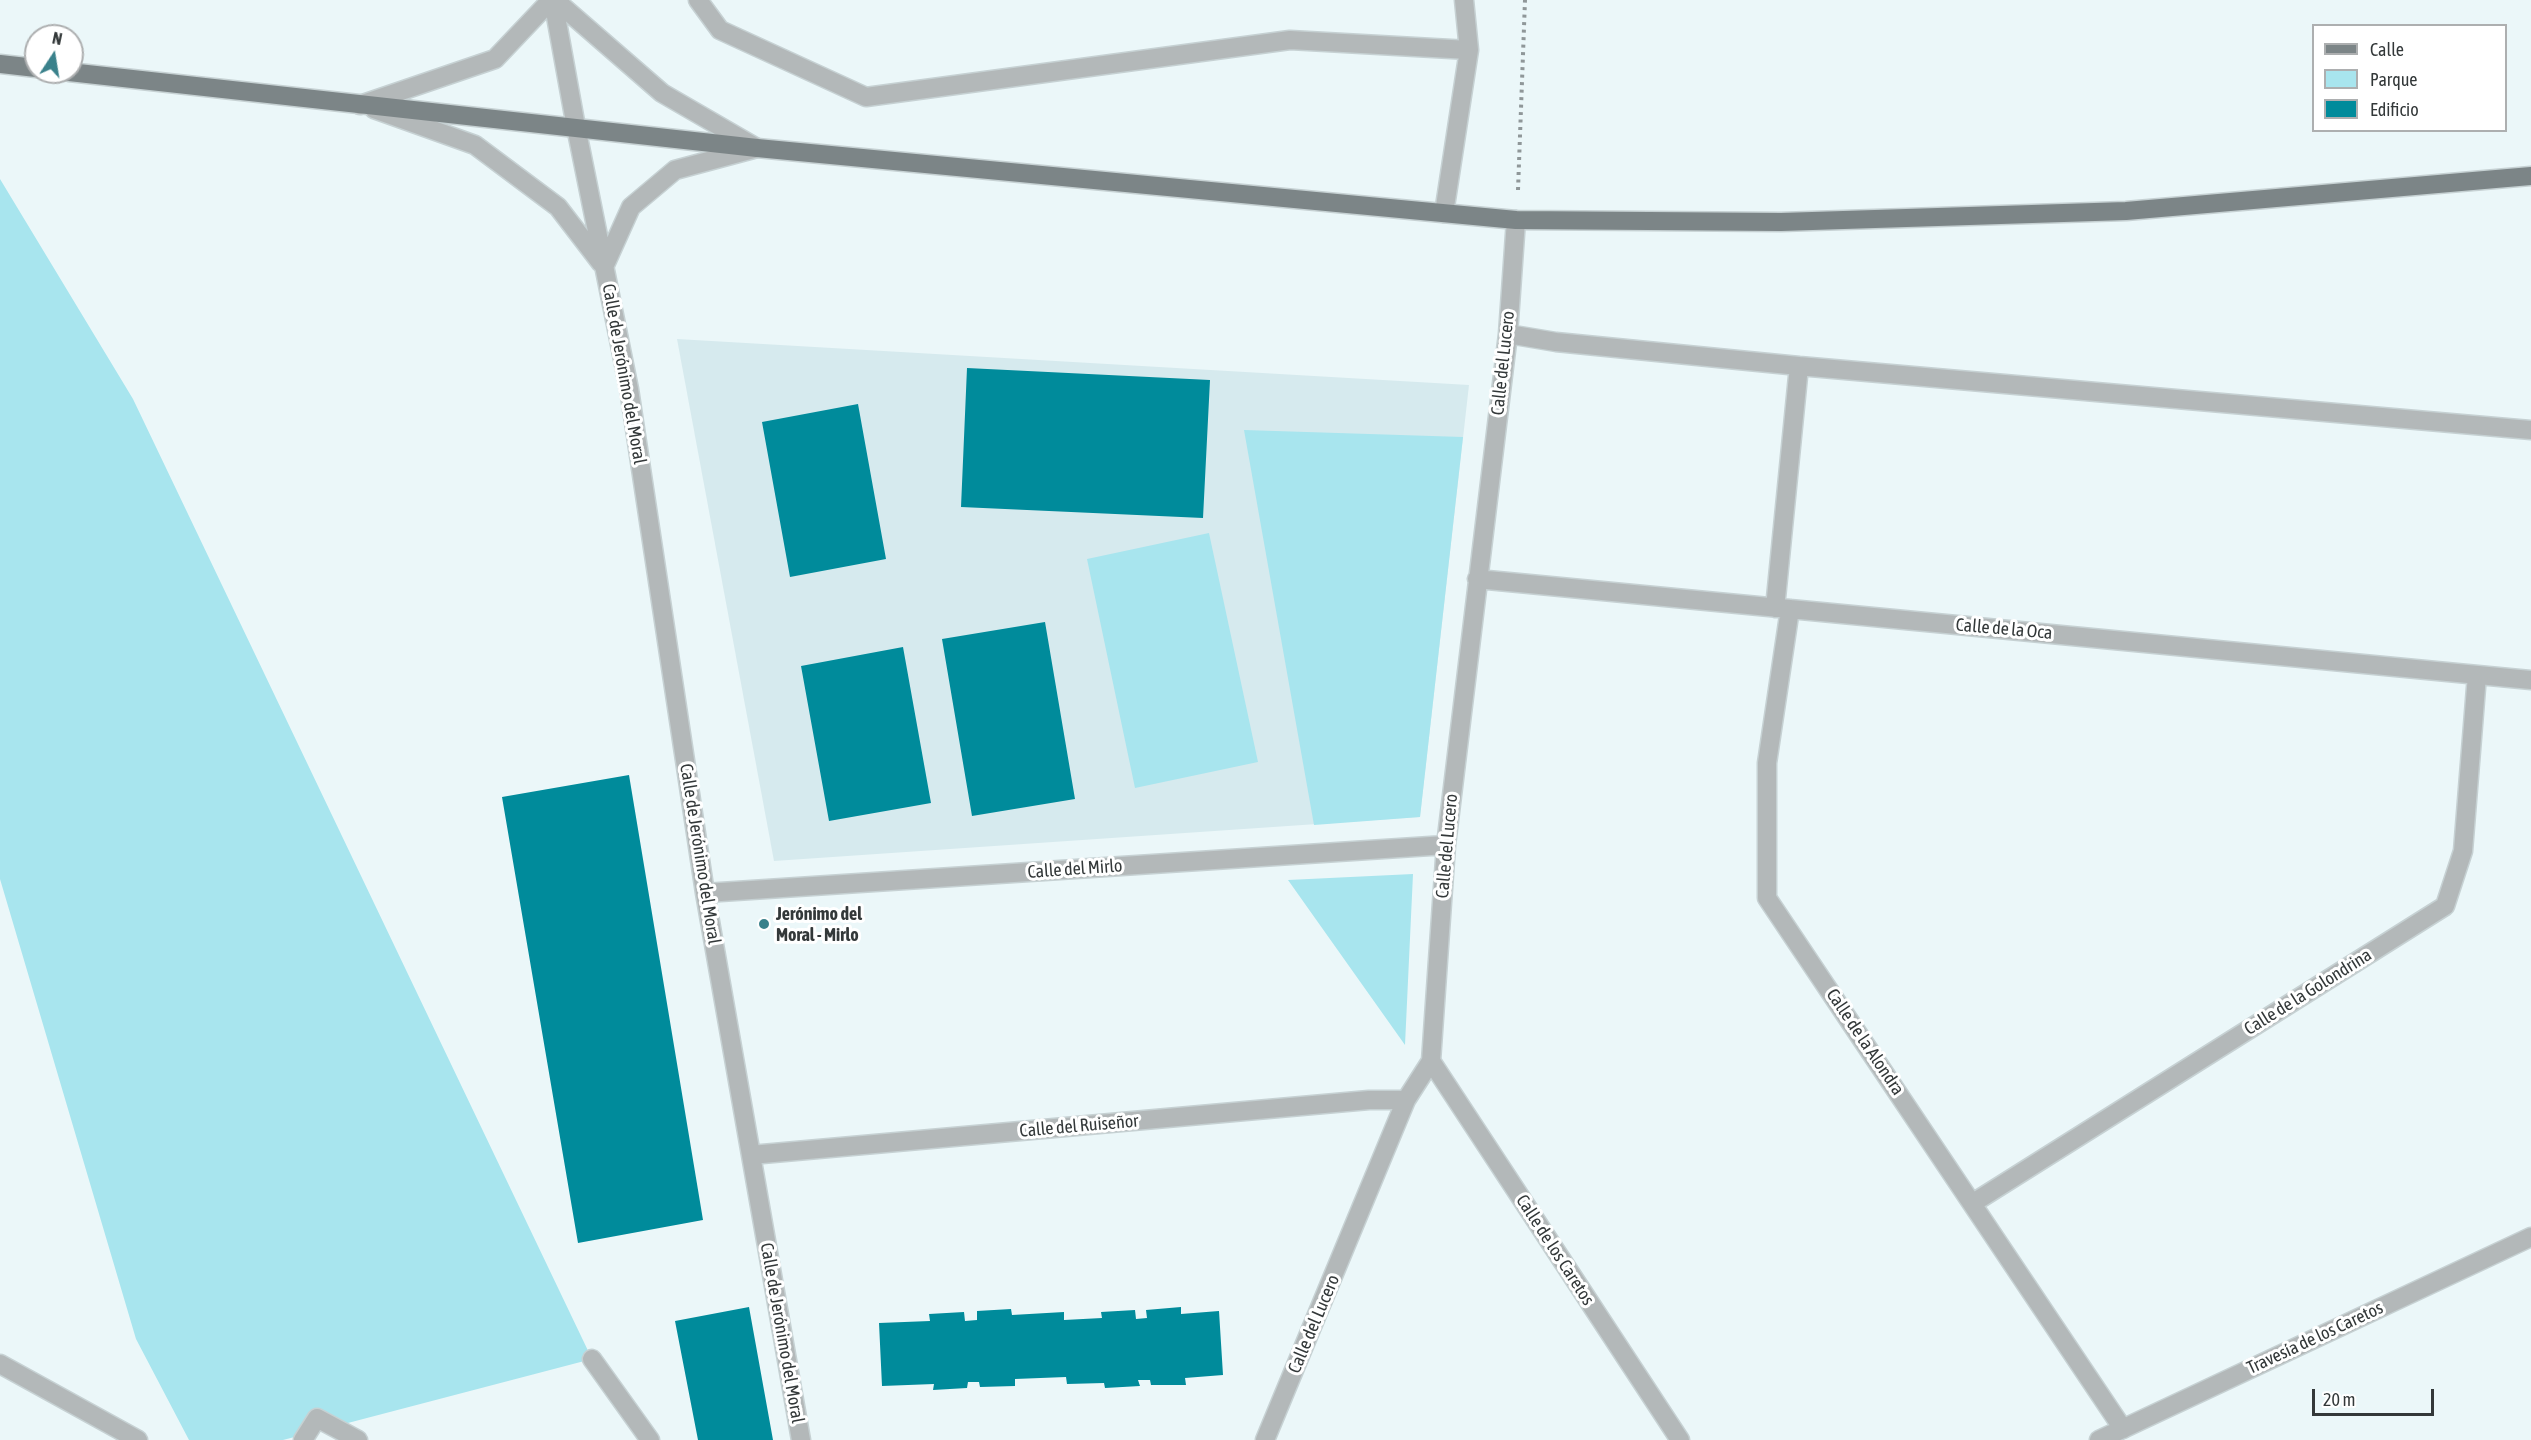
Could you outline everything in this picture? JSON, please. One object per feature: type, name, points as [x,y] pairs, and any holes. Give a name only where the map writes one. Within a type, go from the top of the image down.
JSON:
[{"type":"main road","points":[[0,64],[24,67]]},
{"type":"main road","points":[[84,74],[757,148],[1516,220],[1781,222],[2126,211],[2531,176]]},
{"type":"street","points":[[360,105],[495,59],[553,0],[662,93],[757,148]]},
{"type":"street","name":"Calle de Jerónimo del Moral","points":[[553,0],[629,389],[705,893],[801,1440]]},
{"type":"street","points":[[698,0],[720,30],[866,97],[1290,40],[1469,50]]},
{"type":"street","points":[[1444,213],[1469,50],[1464,0]]},
{"type":"street","name":"Calle de Jerónimo del Moral","points":[[360,105],[475,145],[558,207],[604,267]]},
{"type":"street","name":"Calle de Jerónimo del Moral","points":[[604,267],[632,207],[675,170],[757,148]]},
{"type":"street","name":"Calle del Lucero","points":[[1265,1440],[1406,1100],[1431,1061],[1446,845],[1508,334],[1516,220]]},
{"type":"street","points":[[1508,334],[1556,342],[1799,366],[2531,430]]},
{"type":"street","name":"Calle de la Alondra","points":[[1799,366],[1782,608],[1767,763],[1767,898],[2123,1429]]},
{"type":"street","name":"Calle de la Oca","points":[[1477,579],[2531,680]]},
{"type":"street","name":"Calle de la Golondrina","points":[[1973,1203],[2445,906],[2463,851],[2477,675]]},
{"type":"street","name":"Calle del Mirlo","points":[[705,893],[1446,845]]},
{"type":"street","name":"Calle de los Caretos","points":[[1431,1061],[1680,1440]]},
{"type":"street","name":"Calle del Ruiseñor","points":[[751,1155],[1370,1100],[1406,1100]]},
{"type":"street","name":"Travesía de los Caretos","points":[[2099,1440],[2531,1237]]},
{"type":"street","points":[[592,1359],[650,1440]]},
{"type":"street","points":[[0,1364],[138,1440]]},
{"type":"street","points":[[303,1440],[317,1418],[358,1440]]},
{"type":"path","points":[[1516,220],[1525,0]]},
{"type":"shaded area","points":[[677,339],[1469,385],[1420,817],[774,861]]},
{"type":"green space","points":[[0,179],[133,399],[592,1359],[283,1440],[189,1440],[136,1339],[0,879]]},
{"type":"green space","points":[[1244,430],[1463,437],[1420,817],[1314,825]]},
{"type":"green space","points":[[1209,533],[1258,762],[1135,788],[1087,559]]},
{"type":"green space","points":[[1413,874],[1405,1045],[1288,880]]},
{"type":"building","points":[[967,368],[1210,380],[1203,518],[961,507]]},
{"type":"building","points":[[858,404],[886,559],[790,577],[762,422]]},
{"type":"building","points":[[1045,622],[1075,799],[972,816],[942,639]]},
{"type":"building","points":[[903,647],[931,803],[829,821],[801,666]]},
{"type":"building","points":[[629,775],[703,1220],[578,1243],[502,797]]},
{"type":"building","points":[[749,1307],[773,1440],[698,1440],[675,1321]]},
{"type":"building","points":[[1181,1307],[1181,1314],[1219,1311],[1223,1375],[1185,1378],[1186,1385],[1151,1385],[1150,1380],[1138,1380],[1140,1386],[1105,1388],[1104,1383],[1067,1384],[1066,1377],[1015,1379],[1015,1386],[980,1387],[979,1382],[968,1382],[967,1388],[933,1390],[934,1384],[882,1386],[879,1323],[930,1321],[929,1314],[964,1312],[965,1321],[977,1320],[977,1311],[1011,1309],[1012,1315],[1064,1312],[1064,1320],[1102,1318],[1101,1312],[1135,1310],[1136,1319],[1147,1318],[1146,1310]]},
{"type":"place","name":"Jerónimo del Moral - Mirlo","points":[[764,924]]}]
